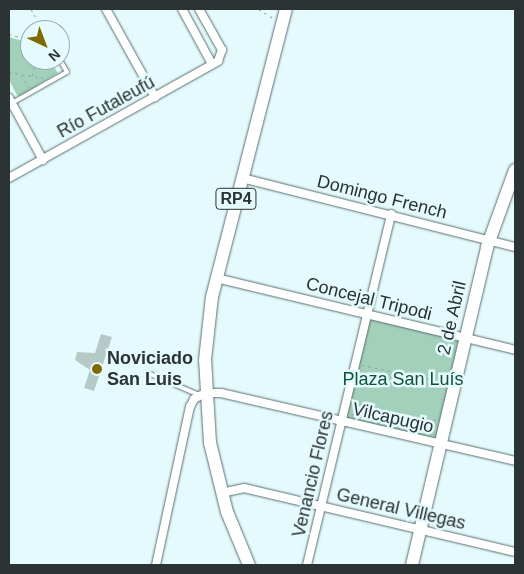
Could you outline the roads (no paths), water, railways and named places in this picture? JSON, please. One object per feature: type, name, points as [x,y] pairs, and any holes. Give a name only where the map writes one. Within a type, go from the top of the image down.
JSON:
[{"type":"main road","name":"RP4","points":[[249,565],[221,493],[202,394],[208,325],[216,278],[284,15]]},
{"type":"main road","name":"2 de Abril","points":[[412,565],[439,439],[455,383],[489,240],[515,170]]},
{"type":"street","points":[[106,9],[155,97]]},
{"type":"street","points":[[182,9],[215,63]]},
{"type":"street","points":[[199,9],[222,50],[215,63]]},
{"type":"street","name":"Río Futaleufú","points":[[9,178],[215,63]]},
{"type":"street","points":[[10,100],[43,160]]},
{"type":"street","name":"Domingo French","points":[[242,178],[391,214],[515,247]]},
{"type":"street","name":"Venancio Flores","points":[[307,565],[341,421],[358,364],[367,314],[391,214]]},
{"type":"street","name":"Concejal Tripodi","points":[[216,278],[515,350]]},
{"type":"street","name":"Vilcapugio","points":[[202,394],[221,393],[341,421],[439,439],[515,461]]},
{"type":"street","points":[[156,565],[190,407],[202,394]]},
{"type":"street","name":"General Villegas","points":[[221,493],[244,488],[515,552]]},
{"type":"lane","points":[[10,100],[31,92],[67,72],[66,70]]},
{"type":"lane","points":[[148,373],[202,394]]},
{"type":"place","name":"Noviciado San Luis","points":[[97,369]]},
{"type":"park label","name":"Plaza San Luís","points":[[403,379]]}]
